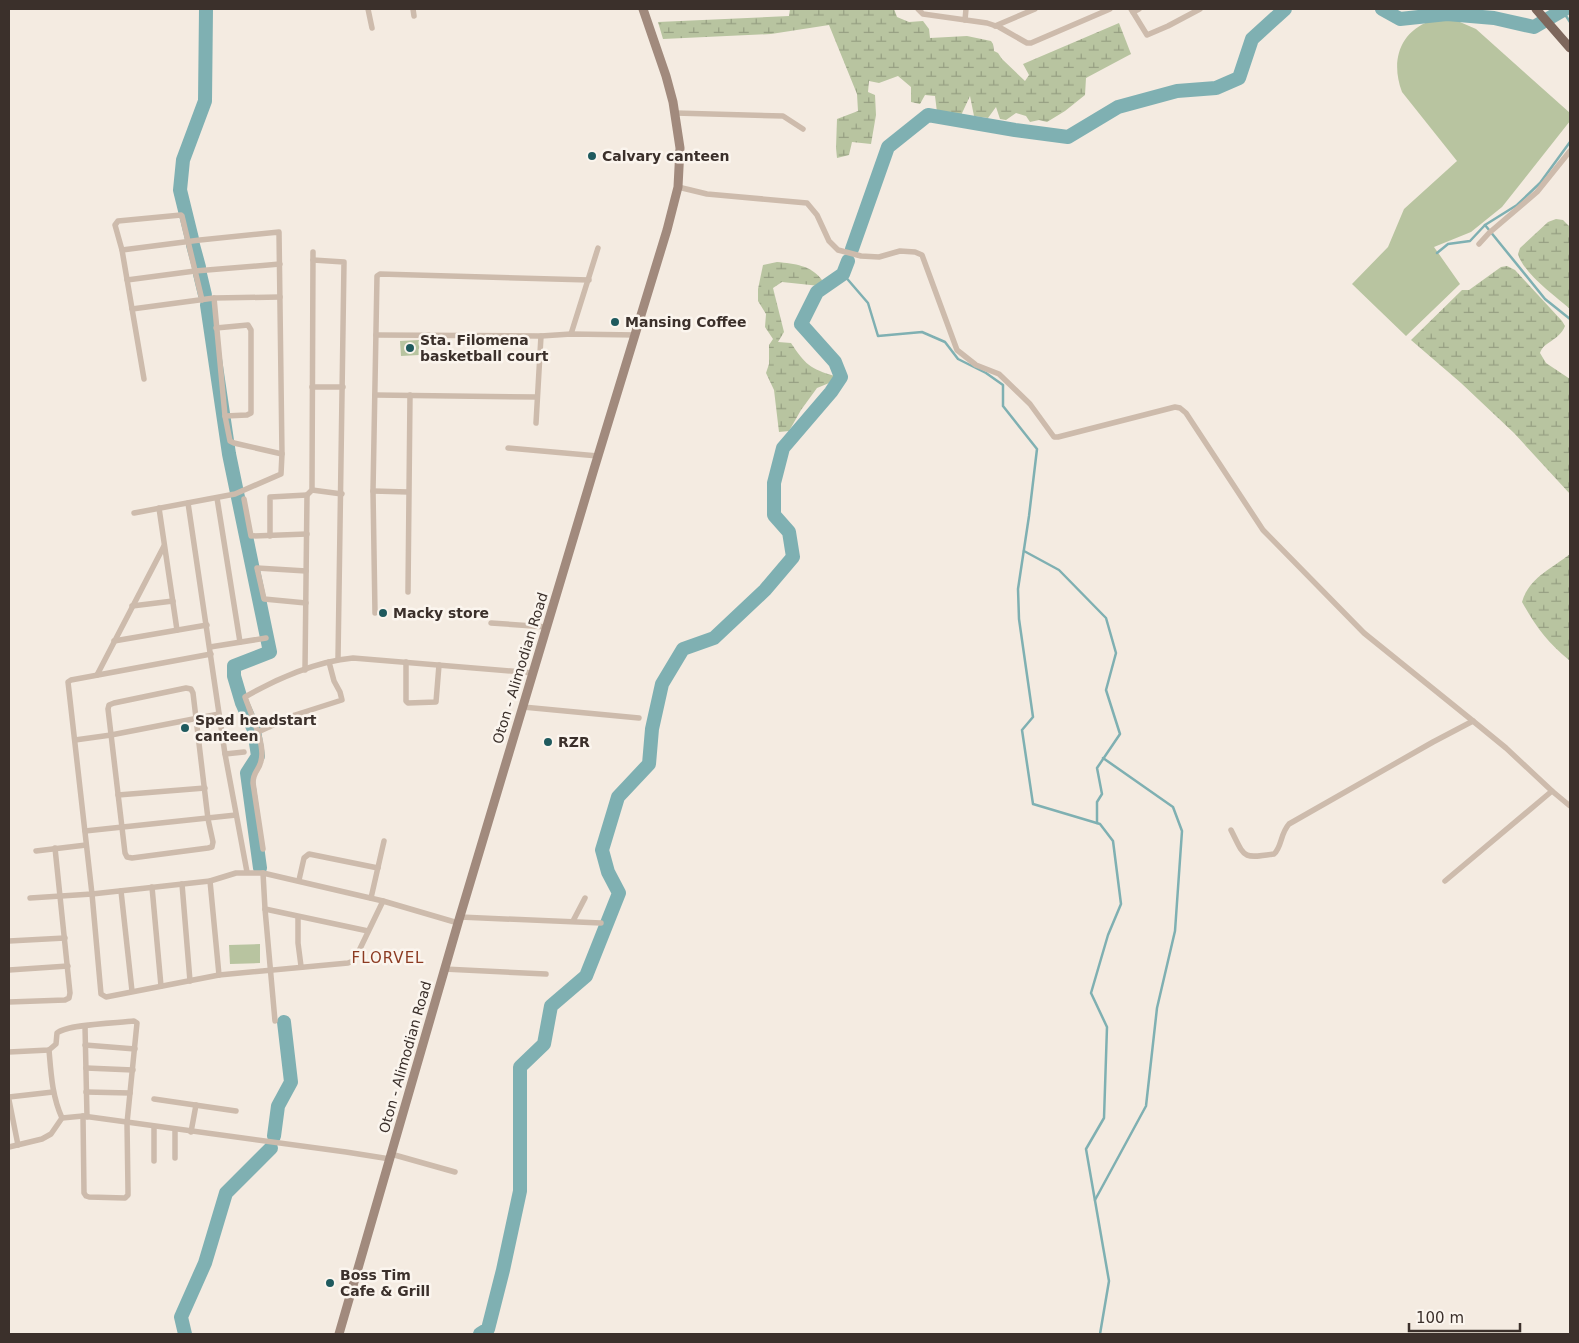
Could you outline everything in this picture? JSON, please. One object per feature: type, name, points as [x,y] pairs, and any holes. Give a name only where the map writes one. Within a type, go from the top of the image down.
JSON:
[{"type":"main road","name":"Oton - Alimodian Road","points":[[339,1334],[444,969],[668,230],[678,187],[680,148],[675,113],[666,76],[643,9]]},
{"type":"main road","points":[[1538,11],[1570,48]]},
{"type":"street","points":[[368,9],[372,28]]},
{"type":"street","points":[[918,9],[923,14],[987,23],[1022,41],[1031,43],[1100,11],[1110,9]]},
{"type":"street","points":[[965,20],[966,9]]},
{"type":"street","points":[[995,26],[1021,12],[1035,9]]},
{"type":"street","points":[[1139,9],[1132,10],[1147,35],[1200,9]]},
{"type":"street","points":[[675,113],[783,116],[803,129]]},
{"type":"street","points":[[1479,244],[1491,231],[1537,192],[1570,151]]},
{"type":"street","points":[[678,187],[707,194],[807,203],[817,216],[829,241],[838,250],[861,256],[879,257],[900,251],[915,252],[922,255],[957,350],[976,365],[999,374],[1030,404],[1054,437],[1058,438],[1175,407],[1180,408],[1186,413],[1263,530],[1364,633],[1506,748],[1570,806]]},
{"type":"street","points":[[144,379],[122,250],[115,225],[118,220],[181,215],[202,300]]},
{"type":"street","points":[[122,250],[280,232],[282,472],[279,476],[242,492],[134,513]]},
{"type":"street","points":[[572,334],[598,248]]},
{"type":"street","points":[[270,536],[270,497],[307,495],[312,490],[313,252]]},
{"type":"street","points":[[313,260],[344,262],[342,494],[338,659]]},
{"type":"street","points":[[127,280],[195,271],[280,264]]},
{"type":"street","points":[[375,613],[373,491],[377,276],[380,274],[589,280]]},
{"type":"street","points":[[132,309],[214,298],[280,296]]},
{"type":"street","points":[[214,298],[225,416],[230,440],[282,454]]},
{"type":"street","points":[[216,328],[248,325],[251,330],[251,413],[247,415],[225,416]]},
{"type":"street","points":[[376,335],[636,335]]},
{"type":"street","points":[[536,423],[541,336]]},
{"type":"street","points":[[312,387],[343,387]]},
{"type":"street","points":[[375,395],[537,397]]},
{"type":"street","points":[[408,592],[410,395]]},
{"type":"street","points":[[508,448],[598,456]]},
{"type":"street","points":[[312,490],[342,494]]},
{"type":"street","points":[[373,491],[408,492]]},
{"type":"street","points":[[305,670],[307,495]]},
{"type":"street","points":[[217,498],[240,642]]},
{"type":"street","points":[[244,499],[251,536],[306,534]]},
{"type":"street","points":[[188,503],[225,754],[246,872]]},
{"type":"street","points":[[159,508],[177,630]]},
{"type":"street","points":[[97,674],[164,546]]},
{"type":"street","points":[[306,571],[257,568],[264,599],[306,603]]},
{"type":"street","points":[[132,606],[173,601]]},
{"type":"street","points":[[491,623],[547,627]]},
{"type":"street","points":[[114,641],[207,625]]},
{"type":"street","points":[[210,647],[266,638]]},
{"type":"street","points":[[211,654],[97,674],[68,682],[92,894],[101,994],[106,997],[219,975],[348,963],[356,957],[383,901]]},
{"type":"street","points":[[263,849],[253,783],[253,774],[262,760],[258,732],[245,697],[305,670],[338,659],[354,658],[534,673]]},
{"type":"street","points":[[258,732],[295,714],[341,700],[342,698],[334,681],[329,662]]},
{"type":"street","points":[[406,662],[406,701],[408,703],[436,702],[439,665]]},
{"type":"street","points":[[186,688],[191,689],[193,693],[196,719],[212,846],[132,858],[127,856],[124,854],[120,827],[109,705],[186,688]]},
{"type":"street","points":[[523,707],[639,718]]},
{"type":"street","points":[[75,740],[219,714]]},
{"type":"street","points":[[1231,830],[1243,853],[1252,857],[1274,854],[1278,849],[1282,833],[1289,824],[1473,721]]},
{"type":"street","points":[[225,754],[244,752]]},
{"type":"street","points":[[118,795],[205,788]]},
{"type":"street","points":[[1445,881],[1552,791]]},
{"type":"street","points":[[85,831],[236,815]]},
{"type":"street","points":[[371,898],[384,841]]},
{"type":"street","points":[[36,850],[86,845]]},
{"type":"street","points":[[9,1002],[65,1000],[69,998],[68,966],[56,848]]},
{"type":"street","points":[[299,880],[304,858],[309,854],[378,868]]},
{"type":"street","points":[[30,898],[152,888],[210,881],[246,872],[263,873],[299,880],[459,920],[573,921],[601,924]]},
{"type":"street","points":[[263,873],[275,1021]]},
{"type":"street","points":[[210,881],[219,975]]},
{"type":"street","points":[[182,884],[190,981]]},
{"type":"street","points":[[152,888],[161,986]]},
{"type":"street","points":[[121,891],[132,991]]},
{"type":"street","points":[[573,921],[586,898]]},
{"type":"street","points":[[265,909],[368,930]]},
{"type":"street","points":[[298,916],[298,944],[301,966]]},
{"type":"street","points":[[9,941],[65,938]]},
{"type":"street","points":[[9,970],[68,966]]},
{"type":"street","points":[[444,969],[546,974]]},
{"type":"street","points":[[9,1052],[49,1050],[56,1044],[58,1031],[85,1026],[134,1021],[137,1023],[127,1123],[128,1195],[125,1198],[89,1197],[84,1193],[85,1026]]},
{"type":"street","points":[[85,1045],[135,1049]]},
{"type":"street","points":[[49,1050],[53,1092],[62,1118]]},
{"type":"street","points":[[86,1068],[133,1070]]},
{"type":"street","points":[[18,1145],[9,1099],[53,1092]]},
{"type":"street","points":[[86,1092],[130,1093]]},
{"type":"street","points":[[154,1099],[236,1111]]},
{"type":"street","points":[[191,1132],[196,1105]]},
{"type":"street","points":[[62,1118],[85,1117],[346,1152],[390,1156],[455,1172]]},
{"type":"street","points":[[9,1147],[42,1139],[51,1134],[62,1118]]},
{"type":"street","points":[[154,1127],[154,1161]]},
{"type":"street","points":[[175,1130],[176,1158]]},
{"type":"green space","points":[[790,9],[894,9],[897,17],[909,22],[923,21],[929,29],[930,38],[967,36],[991,41],[994,51],[1025,81],[1029,75],[1023,64],[1119,23],[1131,54],[1086,78],[1085,95],[1047,122],[1039,120],[1030,122],[1026,116],[1016,113],[1006,120],[1000,119],[996,107],[988,118],[974,116],[970,96],[957,124],[938,120],[935,96],[925,95],[920,104],[911,102],[911,87],[898,76],[879,83],[869,81],[868,92],[875,95],[876,115],[871,144],[852,142],[849,155],[837,158],[837,119],[858,111],[857,94],[829,25],[771,34],[663,39],[658,22],[789,16]]},
{"type":"green space","points":[[1453,19],[1476,29],[1570,113],[1570,121],[1502,207],[1471,232],[1434,247],[1460,284],[1406,336],[1352,284],[1388,247],[1404,209],[1457,161],[1402,92],[1397,70],[1400,50],[1404,41],[1411,33],[1419,26],[1433,20]]},
{"type":"green space","points":[[1556,219],[1563,220],[1570,227],[1570,309],[1526,269],[1518,254],[1520,248],[1548,222]]},
{"type":"green space","points":[[777,262],[808,268],[822,280],[820,286],[782,282],[773,288],[784,332],[778,342],[791,343],[809,365],[835,376],[834,381],[817,388],[789,431],[779,432],[774,390],[766,373],[769,364],[769,345],[773,339],[765,327],[766,314],[758,301],[758,289],[763,265]]},
{"type":"green space","points":[[1507,266],[1515,270],[1565,326],[1559,335],[1545,346],[1540,353],[1546,363],[1570,379],[1570,494],[1514,433],[1461,383],[1411,340],[1462,290],[1469,290],[1501,267]]},
{"type":"green space","name":"Sta. Filomena basketball court","points":[[419,340],[419,355],[401,356],[400,341]]},
{"type":"green space","points":[[1570,554],[1570,661],[1543,634],[1522,602],[1535,580]]},
{"type":"green space","points":[[260,944],[260,963],[230,964],[229,945]]},
{"type":"waterway","points":[[192,239],[180,190],[183,160],[205,101],[206,9]]},
{"type":"waterway","points":[[852,249],[888,147],[928,115],[1068,137],[1118,107],[1177,91],[1216,88],[1239,78],[1252,39],[1285,9]]},
{"type":"waterway","points":[[1382,9],[1400,19],[1447,14],[1494,18],[1534,27],[1565,9]]},
{"type":"waterway","points":[[1564,13],[1570,22]]},
{"type":"waterway","points":[[1437,253],[1448,244],[1470,241],[1485,225],[1517,205],[1540,183],[1570,142]]},
{"type":"waterway","points":[[1485,225],[1545,299],[1570,319]]},
{"type":"waterway","points":[[193,245],[199,267]]},
{"type":"waterway","points":[[480,1334],[488,1329],[520,1191],[520,1067],[544,1044],[551,1006],[586,976],[619,893],[608,872],[602,850],[618,797],[649,764],[652,729],[662,684],[683,649],[714,638],[765,590],[793,557],[789,532],[774,515],[774,483],[783,448],[831,392],[841,377],[835,362],[801,324],[817,292],[843,274],[848,261]]},
{"type":"waterway","points":[[200,274],[205,295]]},
{"type":"waterway","points":[[843,274],[868,303],[878,336],[922,332],[945,342],[958,359],[986,373],[1003,385],[1003,406],[1037,449],[1018,589],[1019,619],[1033,717],[1022,730],[1033,804],[1100,824],[1113,841],[1121,904],[1108,935],[1091,993],[1107,1027],[1104,1118],[1086,1149],[1109,1281],[1100,1334]]},
{"type":"waterway","points":[[207,305],[229,454],[270,652],[234,666],[234,676],[242,703],[254,730],[258,756],[247,773],[260,868]]},
{"type":"waterway","points":[[1024,551],[1059,570],[1106,618],[1116,653],[1106,690],[1120,734],[1097,768],[1102,794],[1097,802],[1097,823]]},
{"type":"waterway","points":[[1095,1200],[1146,1106],[1157,1008],[1175,931],[1182,831],[1173,807],[1103,758]]},
{"type":"waterway","points":[[274,1136],[278,1106],[291,1082],[284,1022]]},
{"type":"waterway","points":[[185,1334],[181,1317],[205,1263],[226,1193],[271,1148]]},
{"type":"place","name":"Calvary canteen","points":[[592,156]]},
{"type":"place","name":"Mansing Coffee","points":[[615,322]]},
{"type":"place","name":"Sta. Filomena basketball court","points":[[410,348]]},
{"type":"place","name":"Macky store","points":[[383,613]]},
{"type":"place","name":"Sped headstart canteen","points":[[185,728]]},
{"type":"place","name":"RZR","points":[[548,742]]},
{"type":"place","name":"Boss Tim Cafe & Grill","points":[[330,1283]]},
{"type":"district","name":"FLORVEL","points":[[388,958]]}]
